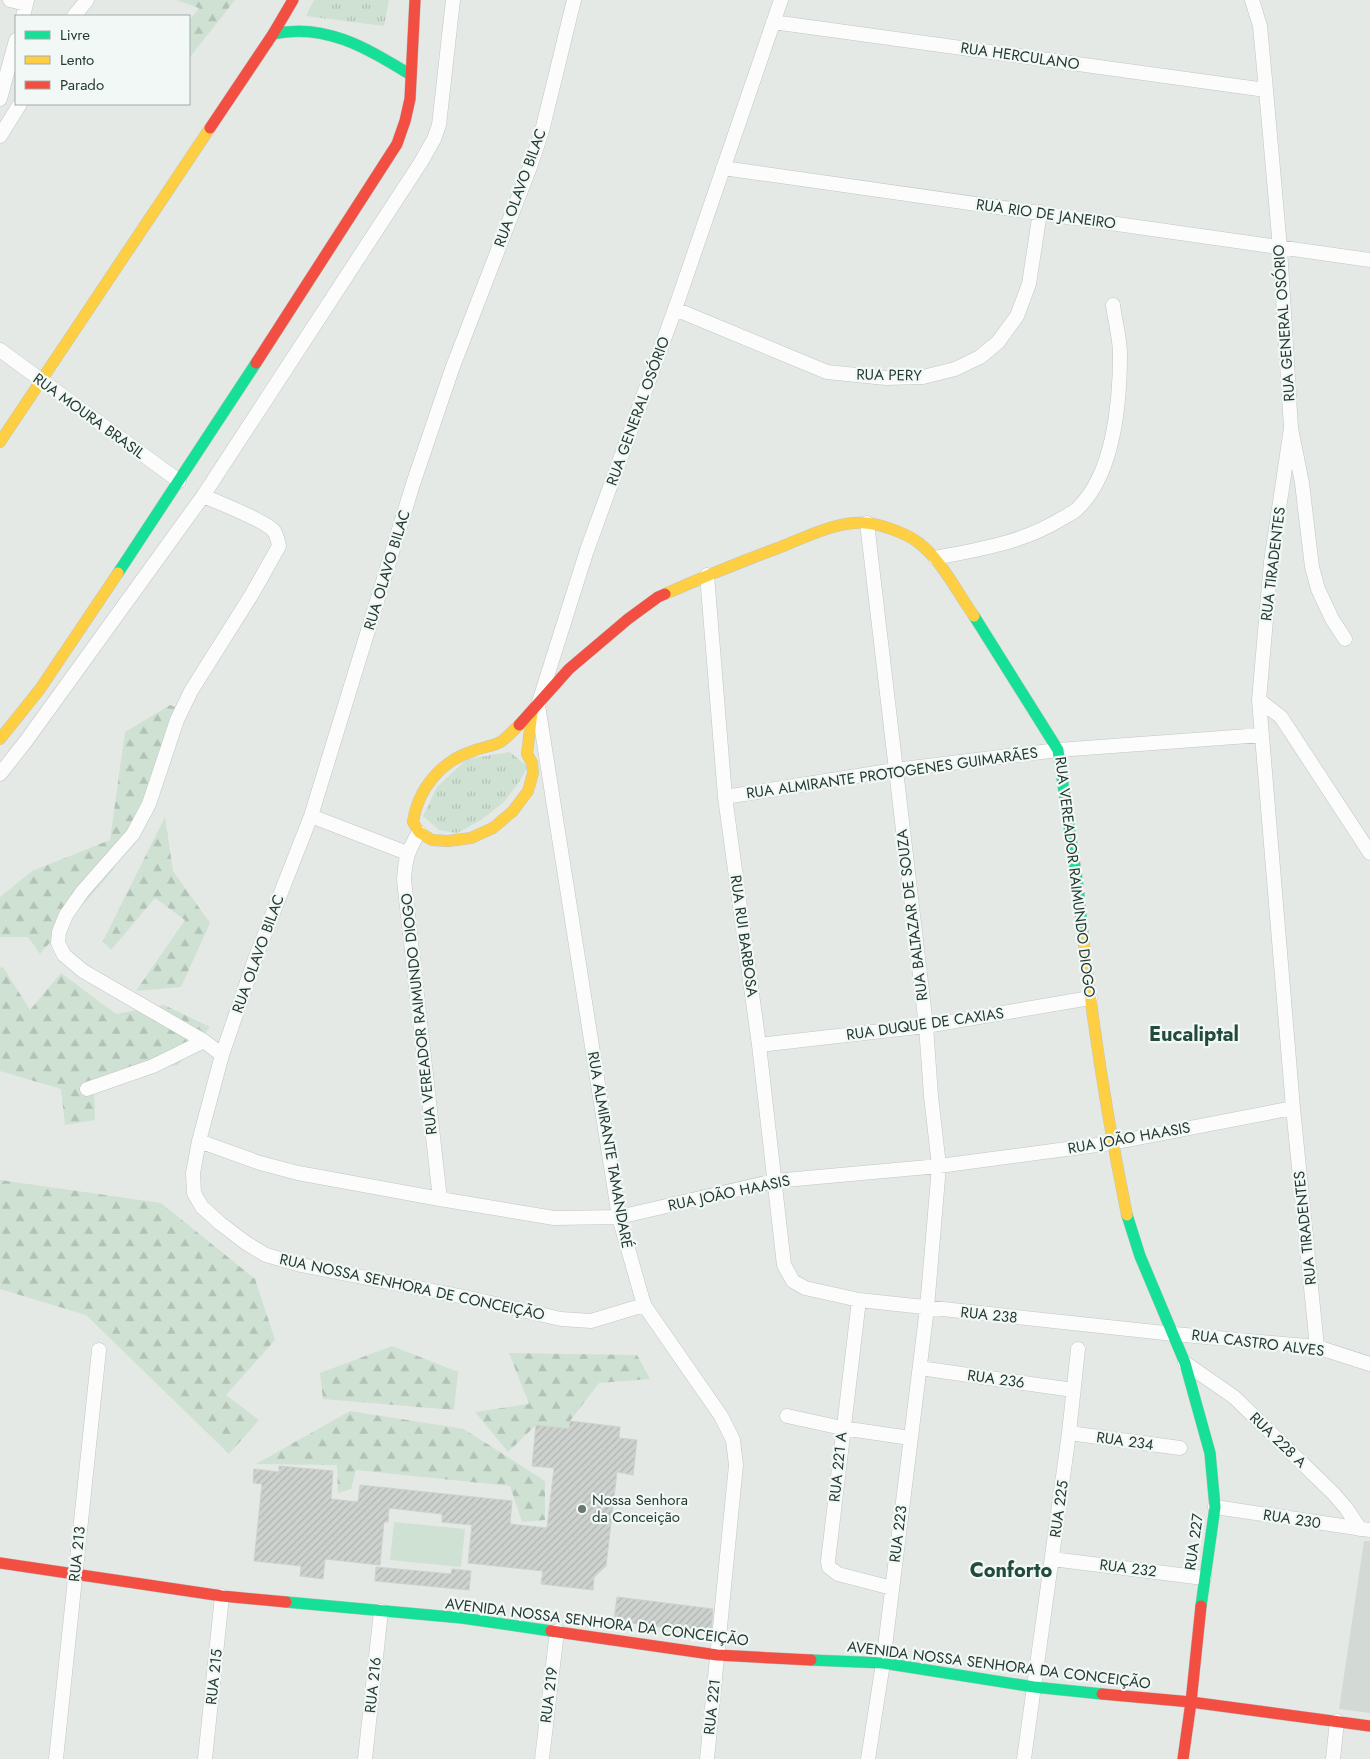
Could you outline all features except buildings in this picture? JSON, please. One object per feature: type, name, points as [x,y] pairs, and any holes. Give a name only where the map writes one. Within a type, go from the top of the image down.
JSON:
[{"type":"street","points":[[10,0],[25,7]]},
{"type":"street","points":[[75,15],[87,0]]},
{"type":"street","points":[[0,442],[273,34],[293,0]]},
{"type":"street","points":[[0,738],[40,689],[179,481],[369,191],[396,144],[408,107],[415,0]]},
{"type":"street","points":[[0,774],[26,741],[203,496],[421,162],[434,139],[439,125],[453,0]]},
{"type":"street","name":"RUA OLAVO BILAC","points":[[199,1141],[222,1055],[255,959],[311,816],[413,484],[452,370],[542,131],[574,0]]},
{"type":"street","name":"RUA GENERAL OSÓRIO","points":[[558,827],[535,709],[587,550],[675,309],[781,0]]},
{"type":"street","name":"RUA GENERAL OSÓRIO","points":[[1252,0],[1260,26],[1266,90],[1280,248],[1291,428],[1302,483],[1312,567],[1318,589],[1332,619],[1345,639]]},
{"type":"street","name":"RUA HERCULANO","points":[[774,22],[1266,90]]},
{"type":"street","points":[[273,34],[294,29],[346,40],[411,74]]},
{"type":"street","points":[[0,100],[15,44]]},
{"type":"street","points":[[0,136],[19,105]]},
{"type":"street","name":"RUA RIO DE JANEIRO","points":[[723,168],[1370,260]]},
{"type":"street","name":"RUA PERY","points":[[675,309],[827,372],[886,378],[923,377],[955,370],[980,357],[998,342],[1017,316],[1029,284],[1040,212]]},
{"type":"street","points":[[935,558],[1014,541],[1047,528],[1077,509],[1096,485],[1111,442],[1117,399],[1120,353],[1113,305]]},
{"type":"street","name":"RUA MOURA BRASIL","points":[[0,350],[179,481]]},
{"type":"street","name":"RUA TIRADENTES","points":[[1291,428],[1271,562],[1259,700],[1293,1108],[1317,1347]]},
{"type":"street","points":[[203,496],[228,506],[272,530],[278,538],[279,546],[252,594],[191,691],[177,720],[149,804],[133,834],[82,892],[66,915],[59,932],[58,943],[64,956],[83,971],[204,1041],[222,1055]]},
{"type":"street","name":"RUA VEREADOR RAIMUNDO DIOGO","points":[[440,1199],[404,880],[407,852],[419,832],[413,822],[415,810],[424,791],[438,772],[451,760],[470,751],[501,742],[535,709],[569,670],[628,619],[658,597],[707,575],[819,532],[842,525],[867,523],[896,531],[911,538],[935,558],[1058,750],[1078,886],[1090,998],[1112,1142],[1130,1226],[1140,1256],[1174,1334]]},
{"type":"street","name":"RUA BALTAZAR DE SOUZA","points":[[867,523],[926,1026],[939,1166],[927,1308]]},
{"type":"street","name":"RUA RUI BARBOSA","points":[[707,575],[725,797],[759,1045],[784,1266],[793,1281],[804,1288]]},
{"type":"street","points":[[1259,700],[1281,717],[1370,852]]},
{"type":"street","points":[[527,754],[535,709]]},
{"type":"street","name":"RUA ALMIRANTE PROTOGENES GUIMARÃES","points":[[725,797],[895,770],[1058,750],[1262,735]]},
{"type":"street","points":[[419,832],[432,840],[448,841],[471,838],[494,828],[512,811],[528,791],[533,774],[532,763],[527,754],[515,745],[501,742]]},
{"type":"street","points":[[311,816],[407,852]]},
{"type":"street","name":"RUA ALMIRANTE TAMANDARÉ","points":[[558,827],[619,1217],[644,1306],[721,1416],[733,1440],[736,1464],[717,1655]]},
{"type":"street","name":"RUA DUQUE DE CAXIAS","points":[[759,1045],[926,1026],[1090,998]]},
{"type":"street","points":[[87,1089],[153,1066],[204,1041]]},
{"type":"street","name":"RUA JOÃO HAASIS","points":[[199,1141],[298,1173],[440,1199],[554,1218],[619,1217],[774,1181],[939,1166],[1112,1142],[1293,1108]]},
{"type":"street","name":"RUA NOSSA SENHORA DE CONCEIÇÃO","points":[[199,1141],[193,1173],[194,1193],[202,1207],[246,1243],[266,1255],[301,1265],[469,1298],[561,1319],[591,1321],[644,1306]]},
{"type":"street","name":"RUA 238","points":[[804,1288],[859,1300],[1174,1334]]},
{"type":"street","name":"RUA 221 A","points":[[859,1300],[842,1428],[828,1561],[829,1566],[838,1574],[892,1588]]},
{"type":"street","name":"RUA 223","points":[[868,1759],[883,1663],[927,1308]]},
{"type":"street","name":"RUA CASTRO ALVES","points":[[1174,1334],[1317,1347],[1370,1364]]},
{"type":"street","name":"RUA 227","points":[[1174,1334],[1185,1363],[1210,1453],[1214,1507],[1183,1759]]},
{"type":"street","name":"RUA 225","points":[[1024,1759],[1069,1433],[1078,1349]]},
{"type":"street","name":"RUA 213","points":[[56,1759],[99,1350]]},
{"type":"street","name":"RUA 228 A","points":[[1185,1363],[1234,1397],[1333,1493],[1365,1530]]},
{"type":"street","name":"RUA 236","points":[[920,1368],[1073,1390]]},
{"type":"street","points":[[786,1416],[842,1428],[910,1438]]},
{"type":"street","name":"RUA 234","points":[[1069,1433],[1180,1448]]},
{"type":"street","name":"RUA 230","points":[[1214,1507],[1365,1530]]},
{"type":"street","name":"RUA 232","points":[[1052,1559],[1204,1578]]},
{"type":"street","name":"AVENIDA NOSSA SENHORA DA CONCEIÇÃO","points":[[0,1563],[222,1596],[462,1618],[717,1655],[883,1663],[1034,1687],[1191,1702],[1370,1726]]},
{"type":"street","name":"RUA 215","points":[[205,1759],[222,1596]]},
{"type":"street","name":"RUA 216","points":[[365,1759],[381,1611]]},
{"type":"street","name":"RUA 219","points":[[542,1759],[557,1631]]},
{"type":"street","name":"RUA 221","points":[[707,1759],[717,1655]]},
{"type":"street","points":[[1333,1759],[1337,1721]]},
{"type":"shaded area","points":[[1364,1541],[1370,1541],[1370,1713],[1339,1709]]},
{"type":"green space","points":[[176,0],[235,0],[190,57],[190,20],[199,8]]},
{"type":"green space","points":[[314,0],[389,0],[384,26],[306,16]]},
{"type":"green space","points":[[170,705],[180,709],[145,808],[113,870],[40,954],[28,937],[0,937],[0,897],[32,871],[110,840],[125,732]]},
{"type":"green space","points":[[510,752],[528,767],[504,802],[481,820],[457,833],[439,830],[423,816],[437,787],[467,759]]},
{"type":"green space","points":[[165,817],[173,871],[210,923],[181,987],[136,991],[185,920],[155,898],[111,950],[103,941]]},
{"type":"green space","points":[[3,967],[30,1010],[61,973],[116,1014],[164,1005],[210,1027],[178,1065],[94,1079],[95,1120],[65,1125],[61,1089],[0,1071],[0,968]]},
{"type":"green space","points":[[0,1180],[161,1203],[255,1279],[275,1340],[226,1395],[259,1420],[229,1454],[86,1315],[0,1289]]},
{"type":"green space","points":[[392,1346],[458,1372],[454,1410],[323,1399],[320,1373]]},
{"type":"green space","points":[[509,1353],[637,1355],[650,1379],[599,1383],[570,1421],[569,1429],[536,1425],[508,1452],[475,1412],[529,1404]]},
{"type":"green space","points":[[350,1411],[464,1429],[545,1481],[545,1520],[522,1522],[510,1486],[356,1470],[351,1489],[338,1493],[337,1465],[256,1464]]},
{"type":"green space","points":[[394,1522],[465,1529],[461,1567],[390,1560]]},
{"type":"traffic: fast","points":[[273,34],[292,31],[310,32],[345,40],[379,56],[411,75]]},
{"type":"traffic: fast","points":[[118,573],[256,363]]},
{"type":"traffic: fast","points":[[974,616],[1058,750],[1083,935]]},
{"type":"traffic: fast","points":[[1127,1215],[1140,1256],[1185,1363],[1210,1453],[1215,1507],[1201,1606]]},
{"type":"traffic: fast","points":[[286,1602],[462,1618],[551,1631]]},
{"type":"traffic: fast","points":[[811,1660],[883,1663],[1034,1687],[1102,1694]]},
{"type":"traffic: slow","points":[[0,442],[210,128]]},
{"type":"traffic: slow","points":[[665,594],[832,527],[866,523],[894,530],[919,543],[942,568],[974,616]]},
{"type":"traffic: slow","points":[[0,739],[40,689],[118,573]]},
{"type":"traffic: slow","points":[[519,725],[502,741],[461,756],[441,769],[420,798],[413,822],[419,832],[432,840],[448,841],[471,838],[493,828],[513,811],[528,791],[533,773],[532,763],[527,754],[532,712]]},
{"type":"traffic: slow","points":[[1083,935],[1091,1005],[1127,1215]]},
{"type":"traffic: jam","points":[[210,128],[273,34],[293,0]]},
{"type":"traffic: jam","points":[[256,363],[397,144],[410,99],[415,0]]},
{"type":"traffic: jam","points":[[519,725],[569,669],[628,619],[665,594]]},
{"type":"traffic: jam","points":[[0,1563],[222,1596],[286,1602]]},
{"type":"traffic: jam","points":[[1183,1759],[1201,1606]]},
{"type":"traffic: jam","points":[[551,1631],[717,1655],[811,1660]]},
{"type":"traffic: jam","points":[[1102,1694],[1191,1702],[1370,1726]]},
{"type":"place","name":"Nossa Senhora da Conceição","points":[[582,1509]]},
{"type":"district","name":"Eucaliptal","points":[[1194,1034]]},
{"type":"district","name":"Conforto","points":[[1011,1570]]}]
